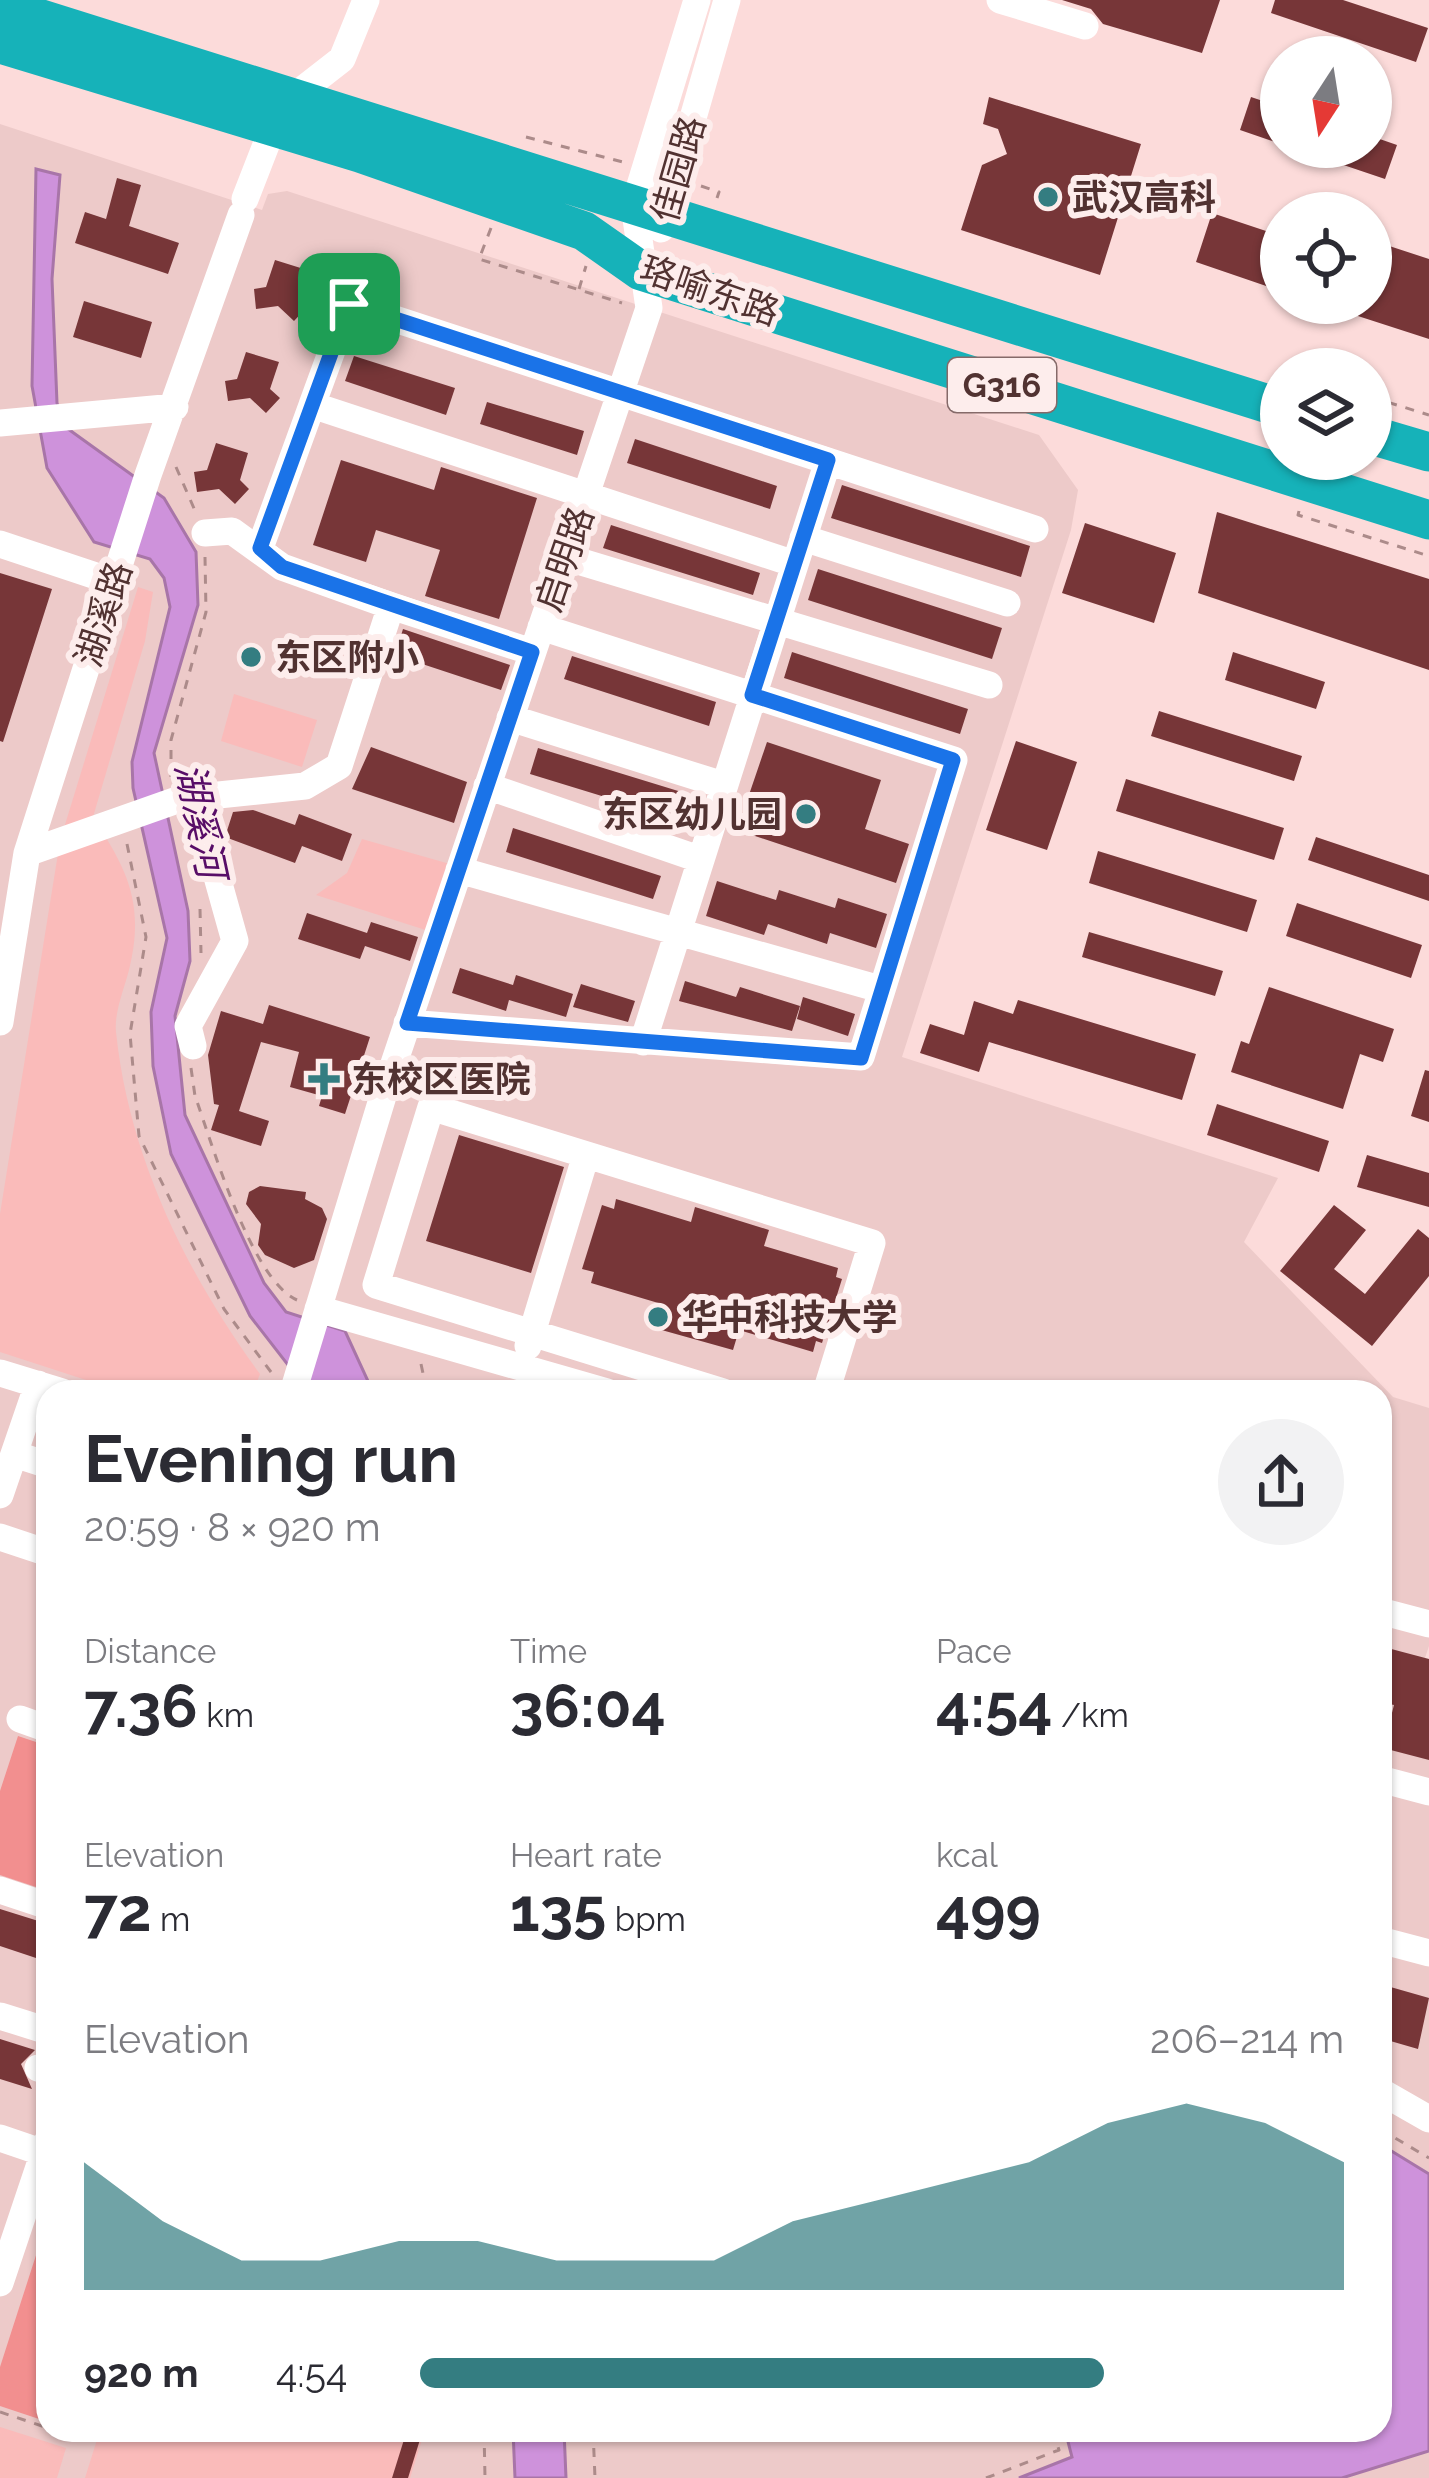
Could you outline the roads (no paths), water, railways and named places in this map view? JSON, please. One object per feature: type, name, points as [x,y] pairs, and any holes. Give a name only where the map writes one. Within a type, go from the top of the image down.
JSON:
[{"type":"highway","name":"珞喻东路","points":[[4,15],[283,112],[500,204],[584,231],[639,289],[1429,520]]},
{"type":"highway","name":"珞喻东路","points":[[283,112],[650,210],[1260,401]]},
{"type":"highway","points":[[1392,441],[1429,452]]},
{"type":"street","points":[[283,112],[342,59],[366,0]]},
{"type":"street","name":"佳园路","points":[[639,289],[650,210],[697,0]]},
{"type":"street","name":"佳园路","points":[[650,210],[727,0]]},
{"type":"street","points":[[1000,0],[1085,26]]},
{"type":"street","name":"湖溪路","points":[[0,1022],[11,890],[28,853],[148,475],[243,207],[283,112]]},
{"type":"street","name":"启明路","points":[[293,1380],[407,1023],[649,308],[639,289]]},
{"type":"street","points":[[260,548],[349,304],[1035,529]]},
{"type":"street","points":[[312,404],[585,495],[1007,604]]},
{"type":"street","points":[[6,422],[175,407]]},
{"type":"street","points":[[643,1042],[828,460]]},
{"type":"street","points":[[205,533],[232,531],[282,567],[391,605],[752,695],[953,760],[861,1058],[407,1023]]},
{"type":"street","points":[[0,544],[117,570]]},
{"type":"street","points":[[565,557],[989,685]]},
{"type":"street","points":[[28,853],[187,799],[304,786],[339,766],[391,605]]},
{"type":"street","points":[[510,718],[723,785]]},
{"type":"street","points":[[487,786],[699,859]]},
{"type":"street","points":[[187,799],[235,940],[188,1027],[193,1046]]},
{"type":"street","points":[[459,870],[880,989]]},
{"type":"street","points":[[383,1096],[872,1244],[830,1380]]},
{"type":"street","points":[[431,1107],[376,1285],[684,1380]]},
{"type":"street","points":[[526,1368],[530,1332],[586,1155]]},
{"type":"street","points":[[318,1310],[566,1380]]},
{"type":"street","points":[[0,1373],[36,1384]]},
{"type":"street","points":[[0,1495],[14,1454],[36,1414]]},
{"type":"street","points":[[14,1454],[36,1461]]},
{"type":"street","points":[[0,1537],[36,1549]]},
{"type":"street","points":[[1392,1614],[1429,1624]]},
{"type":"street","points":[[20,1719],[36,1725]]},
{"type":"street","points":[[1392,1782],[1429,1792]]},
{"type":"street","points":[[0,1890],[36,1902]]},
{"type":"street","points":[[1392,1943],[1429,1953]]},
{"type":"street","points":[[0,2016],[36,2027]]},
{"type":"street","points":[[1392,2098],[1429,2119]]},
{"type":"street","points":[[0,2138],[36,2158]]},
{"type":"street","points":[[0,2283],[12,2206],[36,2174]]},
{"type":"place","name":"武汉高科","points":[[1048,197]]},
{"type":"place","name":"东区附小","points":[[251,657]]},
{"type":"place","name":"东区幼儿园","points":[[806,814]]},
{"type":"place","name":"东校区医院","points":[[324,1079]]},
{"type":"place","name":"华中科技大学","points":[[658,1317]]},
{"type":"water label","name":"湖溪河","points":[[201,820]]}]
